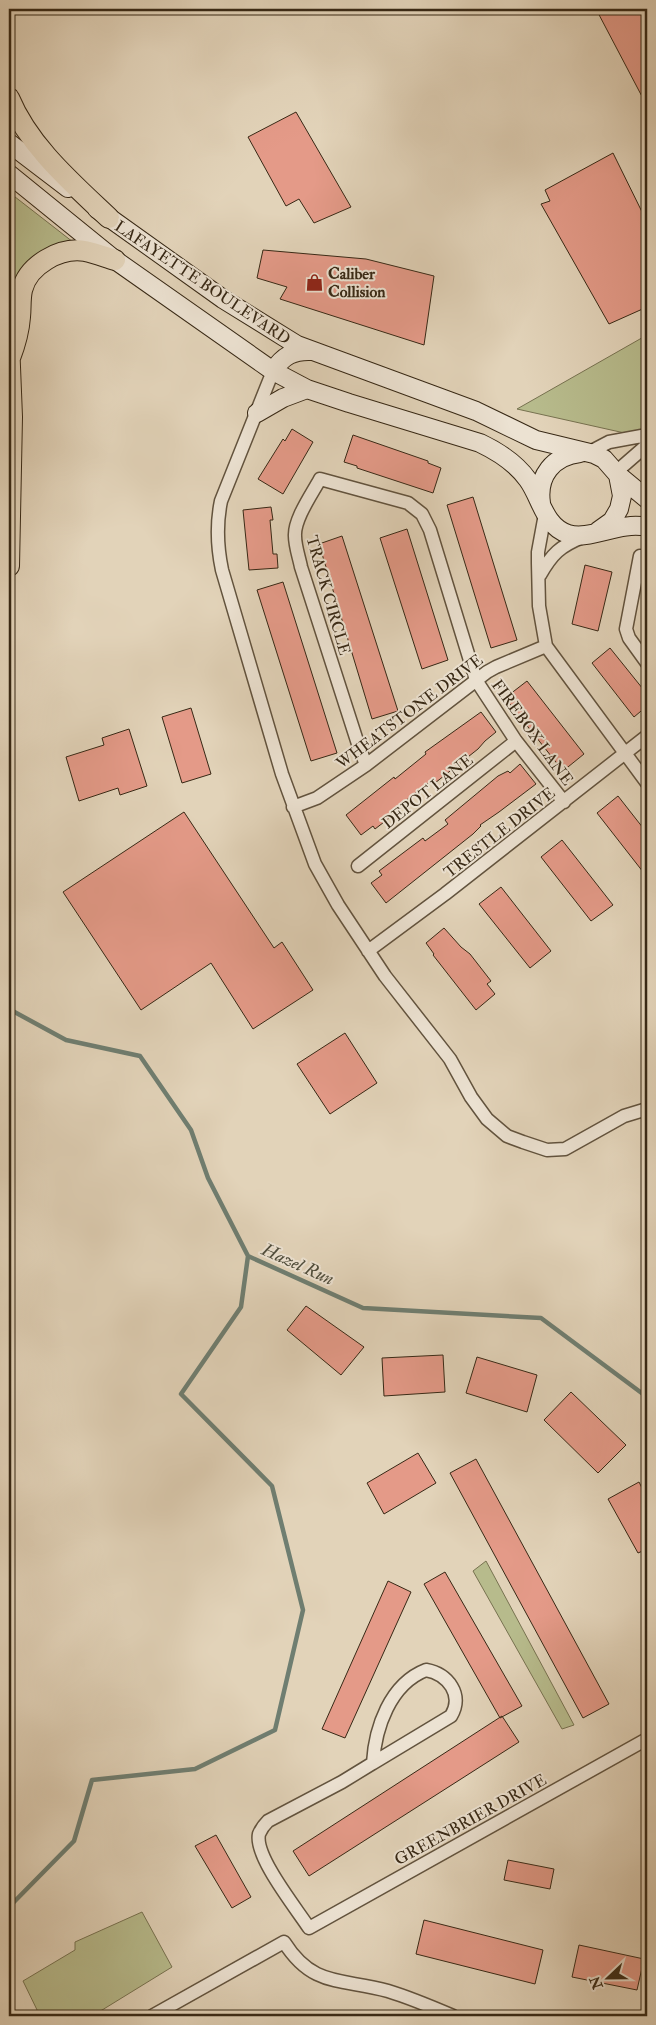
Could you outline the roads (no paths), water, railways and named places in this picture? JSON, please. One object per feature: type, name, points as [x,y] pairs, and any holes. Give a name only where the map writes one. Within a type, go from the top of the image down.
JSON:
[{"type":"highway","points":[[9,98],[23,128],[38,147],[109,218]]},
{"type":"highway","points":[[9,566],[12,418],[9,350],[17,336],[23,288],[27,277],[35,268],[48,259],[67,252],[84,251],[115,260]]},
{"type":"main road","name":"LAFAYETTE BOULEVARD","points":[[9,143],[109,218],[223,299],[287,339],[314,351],[476,411],[536,440],[604,459],[617,474],[647,500]]},
{"type":"main road","name":"LAFAYETTE BOULEVARD","points":[[9,174],[115,260],[273,372],[307,389],[497,451],[521,471],[553,524],[568,534],[593,533],[627,526],[647,528]]},
{"type":"main road","points":[[273,372],[289,354],[314,351]]},
{"type":"main road","points":[[258,413],[283,398],[307,389]]},
{"type":"main road","points":[[543,509],[540,487],[547,470],[564,456],[586,453]]},
{"type":"main road","points":[[593,533],[612,521],[619,509],[622,488],[617,474]]},
{"type":"street","points":[[273,372],[221,501],[217,518],[218,549],[293,807],[315,864],[338,905],[385,976],[450,1059],[471,1097],[487,1119],[508,1136],[547,1150],[565,1149],[624,1116],[647,1109]]},
{"type":"street","points":[[586,453],[609,442],[647,435]]},
{"type":"street","points":[[617,474],[647,445]]},
{"type":"street","name":"TRACK CIRCLE","points":[[366,765],[301,567],[296,544],[295,531],[298,521],[320,479],[408,503],[422,514],[430,530],[476,680]]},
{"type":"street","points":[[543,509],[538,552],[540,575],[539,606],[546,646],[647,783]]},
{"type":"street","points":[[540,575],[549,558],[557,551],[568,543],[593,533]]},
{"type":"street","points":[[640,556],[626,629],[631,642],[647,663]]},
{"type":"street","name":"WHEATSTONE DRIVE","points":[[293,807],[317,798],[366,765],[476,680],[496,667],[546,646]]},
{"type":"street","name":"FIREBOX LANE","points":[[476,680],[516,741],[564,802]]},
{"type":"street","name":"TRESTLE DRIVE","points":[[368,950],[564,802],[647,736]]},
{"type":"street","name":"DEPOT LANE","points":[[358,866],[516,741]]},
{"type":"street","points":[[426,1670],[445,1678],[452,1686],[456,1701],[456,1708],[451,1716],[373,1763],[378,1730],[384,1714],[404,1682],[414,1674],[426,1670]]},
{"type":"street","name":"GREENBRIER DRIVE","points":[[373,1763],[342,1782],[268,1821],[259,1834],[259,1843],[269,1869],[309,1928],[647,1739]]},
{"type":"street","points":[[152,2016],[284,1942],[292,1956],[302,1965],[327,1979],[386,1991],[421,2002],[453,2016]]},
{"type":"waterway","name":"Hazel Run","points":[[9,1009],[66,1040],[140,1056],[191,1130],[208,1178],[248,1256],[363,1308],[541,1318],[647,1397]]},
{"type":"waterway","points":[[9,1907],[74,1841],[92,1780],[195,1769],[275,1730],[303,1610],[272,1486],[181,1394],[241,1307],[248,1256]]},
{"type":"place","name":"Caliber Collision","points":[[314,282]]}]
